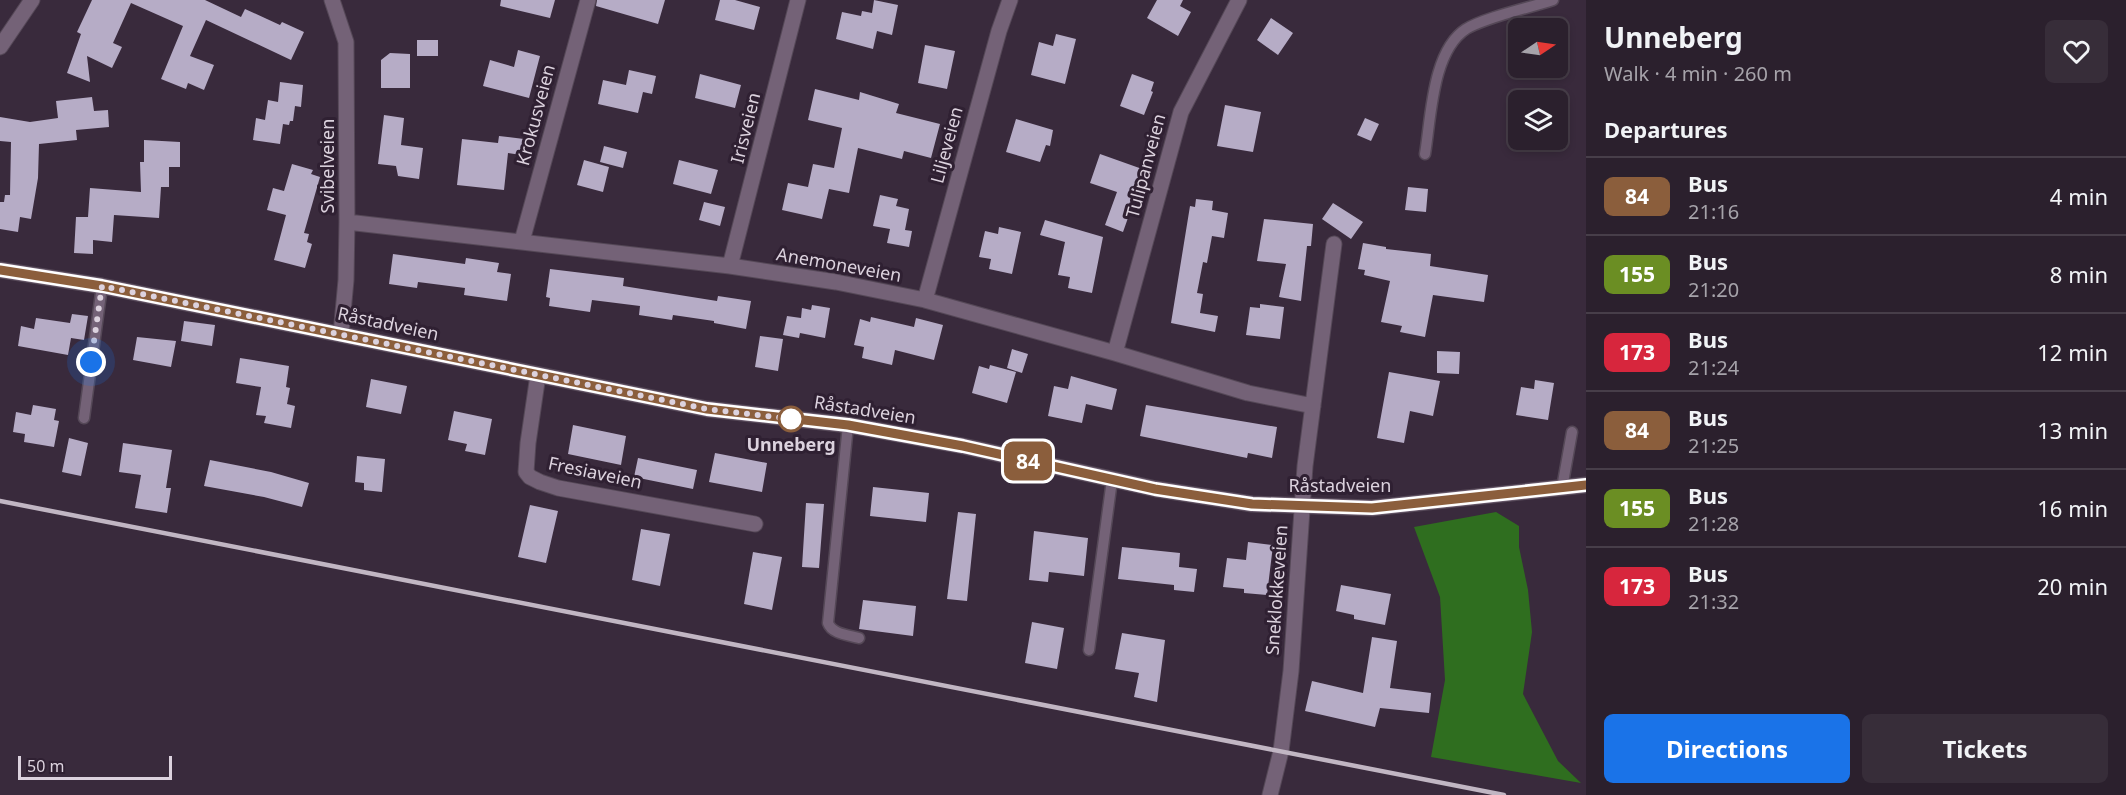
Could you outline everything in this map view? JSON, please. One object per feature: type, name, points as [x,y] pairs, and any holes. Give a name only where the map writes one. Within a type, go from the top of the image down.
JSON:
[{"type":"street","points":[[0,47],[32,0]]},
{"type":"street","name":"Svibelveien","points":[[332,0],[346,42],[347,222],[346,280],[341,334]]},
{"type":"street","name":"Krokusveien","points":[[522,241],[588,0]]},
{"type":"street","name":"Irisveien","points":[[730,266],[798,0]]},
{"type":"street","name":"Liljeveien","points":[[925,300],[999,31],[1010,0]]},
{"type":"street","name":"Tulipanveien","points":[[1115,353],[1181,112],[1239,0]]},
{"type":"street","name":"Anemoneveien","points":[[347,222],[730,266],[836,282],[925,300],[1248,393],[1312,406]]},
{"type":"street","name":"Sneklokkeveien","points":[[1270,795],[1281,751],[1291,671],[1302,507],[1312,406],[1334,244]]},
{"type":"street","name":"Råstadveien","points":[[0,270],[102,286],[707,409],[848,425],[963,446],[1112,480],[1230,500],[1302,507],[1372,508],[1586,485]]},
{"type":"street","name":"Fresiaveien","points":[[538,375],[528,443],[526,472],[530,477],[558,488],[755,524]]},
{"type":"lane","points":[[1425,154],[1434,91],[1448,49],[1458,35],[1474,25],[1554,0]]},
{"type":"lane","points":[[84,418],[102,286]]},
{"type":"lane","points":[[848,425],[828,623],[836,632],[859,638]]},
{"type":"lane","points":[[1562,488],[1572,432]]},
{"type":"lane","points":[[1089,650],[1112,480]]},
{"type":"green space","points":[[1496,512],[1519,526],[1519,547],[1528,590],[1532,632],[1523,694],[1558,761],[1581,783],[1431,757],[1445,680],[1440,597],[1414,527]]},
{"type":"building","points":[[92,0],[205,0],[241,17],[245,9],[280,25],[282,22],[304,32],[291,60],[206,20],[190,56],[214,65],[204,90],[188,83],[186,89],[161,79],[183,26],[131,3],[113,43],[122,47],[112,68],[87,56],[90,82],[67,73],[81,34],[77,32]]},
{"type":"building","points":[[501,0],[555,0],[550,18],[500,6]]},
{"type":"building","points":[[597,0],[665,0],[658,24],[596,6]]},
{"type":"building","points":[[720,0],[735,0],[760,7],[754,30],[715,20]]},
{"type":"building","points":[[874,0],[898,5],[892,35],[877,31],[873,49],[836,39],[842,12],[861,16],[862,11],[872,13]]},
{"type":"building","points":[[1157,0],[1183,0],[1180,6],[1191,12],[1178,36],[1147,18]]},
{"type":"building","points":[[1271,18],[1293,33],[1278,55],[1257,40]]},
{"type":"building","points":[[1056,34],[1076,39],[1065,84],[1031,75],[1039,42],[1053,46]]},
{"type":"building","points":[[417,40],[438,40],[438,56],[417,56]]},
{"type":"building","points":[[925,45],[955,51],[947,89],[918,83]]},
{"type":"building","points":[[518,50],[540,56],[529,98],[483,86],[490,60],[514,67]]},
{"type":"building","points":[[390,53],[410,54],[410,88],[381,88],[381,60]]},
{"type":"building","points":[[629,70],[656,76],[652,94],[643,92],[638,113],[598,104],[603,80],[626,85]]},
{"type":"building","points":[[700,74],[741,85],[735,108],[695,98]]},
{"type":"building","points":[[1132,74],[1154,82],[1151,91],[1153,92],[1144,115],[1120,106]]},
{"type":"building","points":[[280,82],[303,85],[301,107],[295,106],[293,121],[290,121],[289,125],[283,124],[280,144],[253,140],[256,118],[265,120],[268,100],[278,102]]},
{"type":"building","points":[[815,89],[859,100],[860,92],[899,104],[896,113],[940,124],[931,158],[904,151],[902,159],[858,148],[849,193],[829,189],[822,219],[782,210],[788,183],[808,187],[813,164],[834,168],[842,128],[808,120]]},
{"type":"building","points":[[92,97],[94,111],[108,110],[109,127],[76,130],[77,140],[39,144],[38,178],[31,219],[20,217],[18,232],[0,229],[0,202],[4,202],[5,195],[10,195],[11,142],[0,141],[0,117],[30,122],[58,118],[56,101]]},
{"type":"building","points":[[1225,105],[1261,112],[1253,152],[1217,146]]},
{"type":"building","points":[[384,115],[404,118],[401,145],[423,148],[419,179],[398,176],[396,166],[378,164]]},
{"type":"building","points":[[1365,118],[1379,124],[1371,141],[1357,135]]},
{"type":"building","points":[[1016,119],[1053,130],[1050,146],[1046,145],[1040,162],[1006,152]]},
{"type":"building","points":[[499,136],[524,139],[521,155],[508,153],[504,190],[457,185],[462,139],[498,143]]},
{"type":"building","points":[[144,140],[180,142],[180,167],[169,167],[169,187],[161,187],[159,218],[114,215],[112,242],[93,240],[93,254],[74,253],[76,217],[88,217],[90,188],[141,192],[140,162],[144,162]]},
{"type":"building","points":[[604,146],[627,152],[623,168],[600,162]]},
{"type":"building","points":[[1100,154],[1145,170],[1123,232],[1105,225],[1117,192],[1090,183]]},
{"type":"building","points":[[584,160],[609,167],[603,192],[577,185]]},
{"type":"building","points":[[679,160],[718,170],[711,194],[673,184]]},
{"type":"building","points":[[292,164],[313,170],[311,174],[320,177],[304,233],[309,234],[307,242],[312,244],[305,268],[274,260],[286,215],[267,210],[273,188],[284,191]]},
{"type":"building","points":[[1408,187],[1428,189],[1426,212],[1405,210]]},
{"type":"building","points":[[880,195],[898,199],[896,206],[909,209],[905,230],[912,231],[909,247],[887,243],[890,229],[873,226]]},
{"type":"building","points":[[1196,199],[1213,201],[1212,210],[1228,213],[1224,238],[1212,236],[1207,263],[1203,262],[1197,293],[1203,294],[1200,313],[1218,316],[1215,332],[1171,323],[1190,206],[1195,207]]},
{"type":"building","points":[[704,202],[725,207],[720,226],[699,220]]},
{"type":"building","points":[[1333,203],[1363,222],[1351,239],[1322,219]]},
{"type":"building","points":[[1264,219],[1313,224],[1311,246],[1307,246],[1301,301],[1279,297],[1286,264],[1257,261]]},
{"type":"building","points":[[1045,220],[1103,237],[1092,293],[1068,288],[1070,277],[1058,275],[1065,242],[1040,235]]},
{"type":"building","points":[[999,227],[1021,232],[1012,274],[989,269],[991,259],[979,257],[985,231],[998,234]]},
{"type":"building","points":[[1363,243],[1386,247],[1386,249],[1431,254],[1430,266],[1488,275],[1484,302],[1433,295],[1425,337],[1400,332],[1402,326],[1381,322],[1390,281],[1364,275],[1365,270],[1358,269]]},
{"type":"building","points":[[393,254],[465,264],[466,258],[499,263],[497,272],[511,274],[507,301],[464,295],[465,288],[418,282],[417,288],[389,284]]},
{"type":"building","points":[[550,269],[624,278],[623,286],[717,301],[718,296],[751,301],[746,329],[714,323],[714,321],[673,315],[672,320],[639,315],[640,306],[592,300],[590,312],[549,306],[550,298],[546,297]]},
{"type":"building","points":[[1260,304],[1284,307],[1280,339],[1246,335],[1250,307],[1260,308]]},
{"type":"building","points":[[812,305],[830,308],[825,338],[800,333],[799,338],[783,335],[787,316],[801,318],[802,308],[811,310]]},
{"type":"building","points":[[72,314],[88,316],[84,340],[71,338],[68,355],[18,346],[21,326],[34,329],[36,318],[70,323]]},
{"type":"building","points":[[871,317],[914,327],[916,318],[943,325],[934,360],[895,350],[892,365],[862,358],[864,347],[854,345],[860,319],[870,322]]},
{"type":"building","points":[[184,321],[215,325],[212,346],[181,341]]},
{"type":"building","points":[[760,336],[783,339],[778,371],[755,367]]},
{"type":"building","points":[[137,337],[176,341],[171,367],[133,360]]},
{"type":"building","points":[[1012,349],[1028,354],[1022,373],[1007,368]]},
{"type":"building","points":[[1437,351],[1460,352],[1459,374],[1437,373]]},
{"type":"building","points":[[240,358],[289,366],[286,387],[290,388],[287,404],[295,406],[291,428],[264,423],[266,416],[256,415],[261,387],[236,383]]},
{"type":"building","points":[[990,365],[1016,372],[1007,403],[972,393],[979,366],[989,369]]},
{"type":"building","points":[[1389,372],[1440,381],[1433,416],[1410,411],[1404,443],[1377,438]]},
{"type":"building","points":[[1071,376],[1117,389],[1112,410],[1086,404],[1082,423],[1048,416],[1054,386],[1068,389]]},
{"type":"building","points":[[371,379],[407,386],[401,414],[366,407]]},
{"type":"building","points":[[1535,380],[1554,383],[1548,420],[1516,415],[1521,387],[1534,389]]},
{"type":"building","points":[[33,405],[56,409],[54,420],[59,421],[54,447],[24,442],[25,434],[13,432],[16,412],[31,415]]},
{"type":"building","points":[[1146,405],[1277,427],[1272,458],[1248,453],[1247,458],[1140,436]]},
{"type":"building","points":[[454,411],[492,419],[485,455],[465,451],[467,444],[448,440]]},
{"type":"building","points":[[573,425],[626,436],[621,465],[568,454]]},
{"type":"building","points":[[69,438],[88,443],[81,476],[62,472]]},
{"type":"building","points":[[123,443],[172,450],[166,488],[171,488],[167,513],[135,508],[141,475],[119,472]]},
{"type":"building","points":[[715,453],[767,463],[762,492],[709,482]]},
{"type":"building","points":[[357,456],[385,459],[382,492],[364,490],[364,483],[355,482]]},
{"type":"building","points":[[638,458],[697,470],[693,489],[634,477]]},
{"type":"building","points":[[210,460],[271,472],[309,483],[302,507],[264,497],[204,486]]},
{"type":"building","points":[[873,487],[929,493],[926,522],[870,516]]},
{"type":"building","points":[[806,503],[824,504],[819,568],[802,567]]},
{"type":"building","points":[[530,505],[558,511],[546,563],[518,557]]},
{"type":"building","points":[[958,512],[976,514],[967,601],[947,599]]},
{"type":"building","points":[[641,529],[670,534],[660,586],[632,580]]},
{"type":"building","points":[[1034,531],[1088,538],[1084,576],[1049,572],[1048,582],[1029,580]]},
{"type":"building","points":[[1248,542],[1273,545],[1267,595],[1244,593],[1244,589],[1223,587],[1227,558],[1246,560]]},
{"type":"building","points":[[1122,547],[1180,553],[1179,567],[1197,569],[1194,592],[1174,590],[1174,585],[1118,579]]},
{"type":"building","points":[[753,552],[782,557],[772,610],[744,604]]},
{"type":"building","points":[[1341,585],[1391,594],[1385,625],[1354,619],[1354,615],[1336,611]]},
{"type":"building","points":[[863,600],[916,606],[913,636],[859,629]]},
{"type":"building","points":[[1032,622],[1064,628],[1057,669],[1025,663]]},
{"type":"building","points":[[1122,633],[1165,640],[1157,702],[1134,697],[1139,673],[1115,669]]},
{"type":"building","points":[[1372,637],[1397,641],[1390,688],[1431,693],[1429,713],[1380,708],[1375,727],[1305,711],[1312,681],[1363,693]]},
{"type":"railway","points":[[0,501],[1504,795]]},
{"type":"bus line","name":"84","points":[[0,270],[102,286],[707,409],[848,425],[963,446],[1155,489],[1252,504],[1372,508],[1586,485]]},
{"type":"place","name":"Unneberg","points":[[791,419]]},
{"type":"route","points":[[91,362],[102,286],[566,382],[707,409],[801,420],[791,419]]}]
